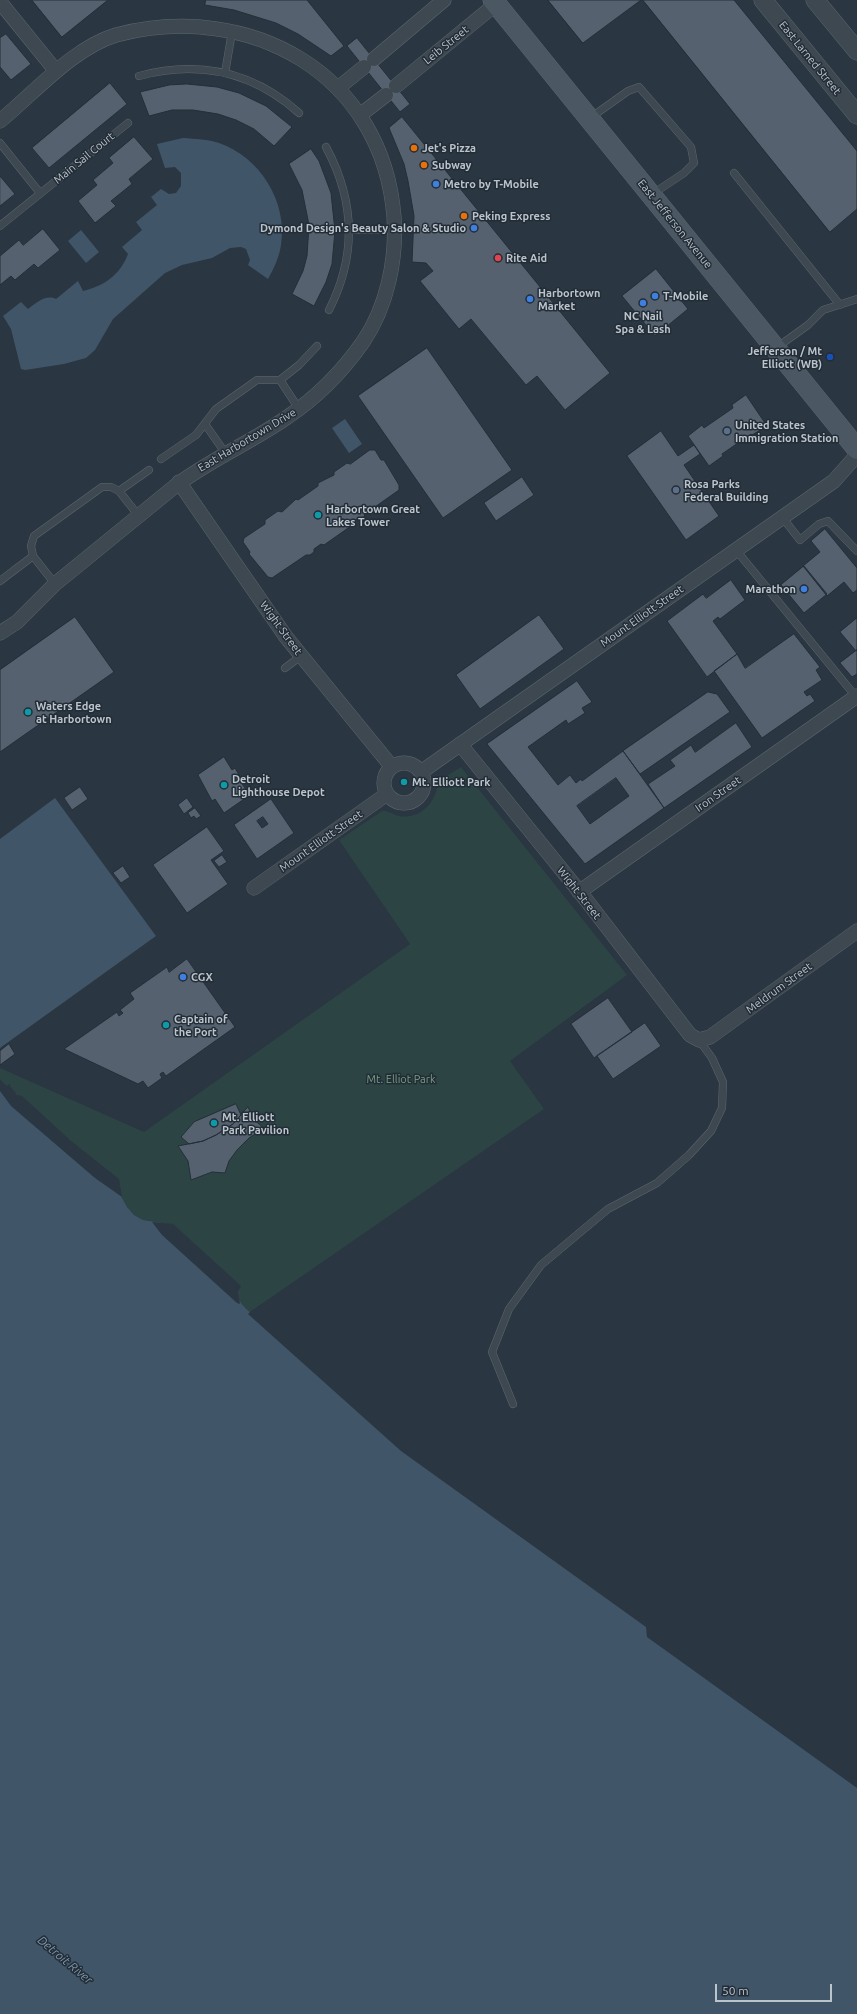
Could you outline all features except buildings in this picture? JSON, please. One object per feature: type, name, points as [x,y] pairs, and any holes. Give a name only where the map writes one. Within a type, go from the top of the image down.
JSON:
[{"type":"main road","name":"East Jefferson Avenue","points":[[494,2],[857,449]]},
{"type":"street","points":[[338,88],[444,0]]},
{"type":"street","name":"East Larned Street","points":[[763,0],[857,115]]},
{"type":"street","points":[[815,0],[857,52]]},
{"type":"street","points":[[0,2],[56,71]]},
{"type":"street","name":"Leib Street","points":[[360,115],[391,91],[494,2]]},
{"type":"street","name":"East Harbortown Drive","points":[[0,633],[17,622],[55,584],[179,482],[193,472],[226,454],[299,409],[330,382],[364,341],[379,312],[392,268],[395,229],[388,180],[382,157],[372,135],[360,115],[350,101],[322,72],[290,49],[259,35],[233,28],[197,23],[176,23],[136,29],[114,35],[97,43],[56,71],[2,115]]},
{"type":"street","name":"Mount Elliott Street","points":[[421,772],[834,481],[857,455]]},
{"type":"street","name":"Wight Street","points":[[179,482],[286,637],[392,767]]},
{"type":"street","name":"Iron Street","points":[[579,892],[857,697]]},
{"type":"street","name":"Wight Street","points":[[460,744],[579,892],[690,1035],[699,1040]]},
{"type":"street","points":[[402,763],[408,763],[413,764],[421,772],[424,777],[424,790],[416,800],[410,803],[397,802],[385,789],[385,777],[392,767],[402,763]]},
{"type":"street","name":"Mount Elliott Street","points":[[254,888],[388,794]]},
{"type":"street","name":"Meldrum Street","points":[[699,1040],[710,1037],[857,932]]},
{"type":"lane","points":[[225,73],[233,28]]},
{"type":"lane","points":[[139,76],[177,69],[202,69],[225,73],[246,79],[266,88],[283,98],[299,113]]},
{"type":"lane","points":[[589,119],[628,91],[639,87],[691,148],[694,162],[688,170],[651,195]]},
{"type":"lane","name":"Main Sail Court","points":[[0,226],[128,123]]},
{"type":"lane","points":[[0,143],[40,193]]},
{"type":"lane","points":[[326,147],[339,176],[344,192],[350,230],[346,264],[339,290],[329,310]]},
{"type":"lane","points":[[734,173],[840,305]]},
{"type":"lane","points":[[350,230],[395,229]]},
{"type":"lane","points":[[775,348],[808,325],[824,310],[857,299]]},
{"type":"lane","points":[[161,459],[196,435],[216,409],[257,380],[280,380],[299,365],[317,346]]},
{"type":"lane","points":[[280,380],[299,409]]},
{"type":"lane","points":[[205,424],[226,454]]},
{"type":"lane","points":[[119,491],[149,470]]},
{"type":"lane","points":[[55,584],[33,556],[31,546],[34,536],[102,487],[111,487],[119,491],[138,515]]},
{"type":"lane","points":[[782,517],[800,540],[818,524],[828,522],[857,551]]},
{"type":"lane","points":[[736,550],[857,697]]},
{"type":"lane","points":[[0,581],[33,556]]},
{"type":"lane","points":[[285,668],[301,656]]},
{"type":"lane","points":[[513,1404],[492,1352],[509,1309],[541,1265],[608,1209],[657,1183],[689,1155],[711,1131],[722,1108],[723,1082],[712,1058],[699,1040]]},
{"type":"green space","name":"Mt. Elliot Park","points":[[461,767],[627,975],[510,1061],[544,1109],[250,1312],[240,1304],[238,1292],[170,1224],[143,1220],[134,1215],[127,1207],[120,1194],[119,1182],[98,1167],[17,1095],[10,1086],[5,1089],[0,1082],[0,1068],[144,1132],[410,944],[339,840],[382,811],[399,816],[414,815],[421,812],[431,802],[435,795],[438,781]]},
{"type":"water","points":[[183,138],[201,139],[219,143],[234,150],[247,159],[268,183],[280,213],[282,229],[279,254],[268,279],[248,265],[250,260],[246,249],[241,247],[230,248],[212,258],[182,265],[165,273],[113,319],[95,350],[86,358],[64,364],[25,370],[21,369],[11,329],[3,316],[21,302],[28,309],[45,298],[56,299],[78,281],[83,291],[104,283],[116,274],[121,268],[128,254],[122,247],[142,230],[136,222],[157,205],[151,197],[161,189],[169,194],[176,193],[181,186],[181,173],[175,167],[165,168],[157,144]]},
{"type":"water","points":[[81,230],[99,252],[86,263],[68,241]]},
{"type":"water","points":[[345,419],[362,444],[349,453],[332,428]]},
{"type":"water","points":[[55,798],[156,936],[0,1048],[0,839]]},
{"type":"water","name":"Detroit River","points":[[0,1081],[5,1089],[10,1086],[15,1093],[47,1122],[119,1182],[120,1194],[127,1207],[134,1215],[143,1220],[169,1224],[240,1288],[238,1295],[239,1299],[250,1312],[248,1314],[401,1451],[646,1627],[647,1637],[857,1788],[857,2014],[0,2014]]},
{"type":"pier","points":[[0,1079],[6,1086],[11,1084],[10,1086],[17,1095],[22,1096],[71,1141],[119,1179],[122,1197],[95,1178],[11,1106],[0,1091]]},
{"type":"pier","points":[[152,1222],[173,1224],[241,1286],[238,1293],[240,1304],[237,1303],[162,1235]]},
{"type":"place","name":"Jet's Pizza","points":[[414,148]]},
{"type":"place","name":"Subway","points":[[424,165]]},
{"type":"place","name":"Metro by T-Mobile","points":[[436,184]]},
{"type":"place","name":"Peking Express","points":[[464,216]]},
{"type":"place","name":"Dymond Design's Beauty Salon & Studio","points":[[474,228]]},
{"type":"place","name":"Rite Aid","points":[[498,258]]},
{"type":"place","name":"T-Mobile","points":[[655,296]]},
{"type":"place","name":"Harbortown Market","points":[[530,299]]},
{"type":"place","name":"NC Nail Spa & Lash","points":[[643,303]]},
{"type":"place","name":"Jefferson / Mt Elliott (WB)","points":[[830,357]]},
{"type":"place","name":"United States Immigration Station","points":[[727,431]]},
{"type":"place","name":"Rosa Parks Federal Building","points":[[676,490]]},
{"type":"place","name":"Harbortown Great Lakes Tower","points":[[318,515]]},
{"type":"place","name":"Marathon","points":[[804,589]]},
{"type":"place","name":"Waters Edge at Harbortown","points":[[28,712]]},
{"type":"place","name":"Mt. Elliott Park","points":[[404,782]]},
{"type":"place","name":"Detroit Lighthouse Depot","points":[[224,785]]},
{"type":"place","name":"CGX","points":[[183,977]]},
{"type":"place","name":"Captain of the Port","points":[[166,1025]]},
{"type":"place","name":"Mt. Elliott Park Pavilion","points":[[214,1123]]}]
